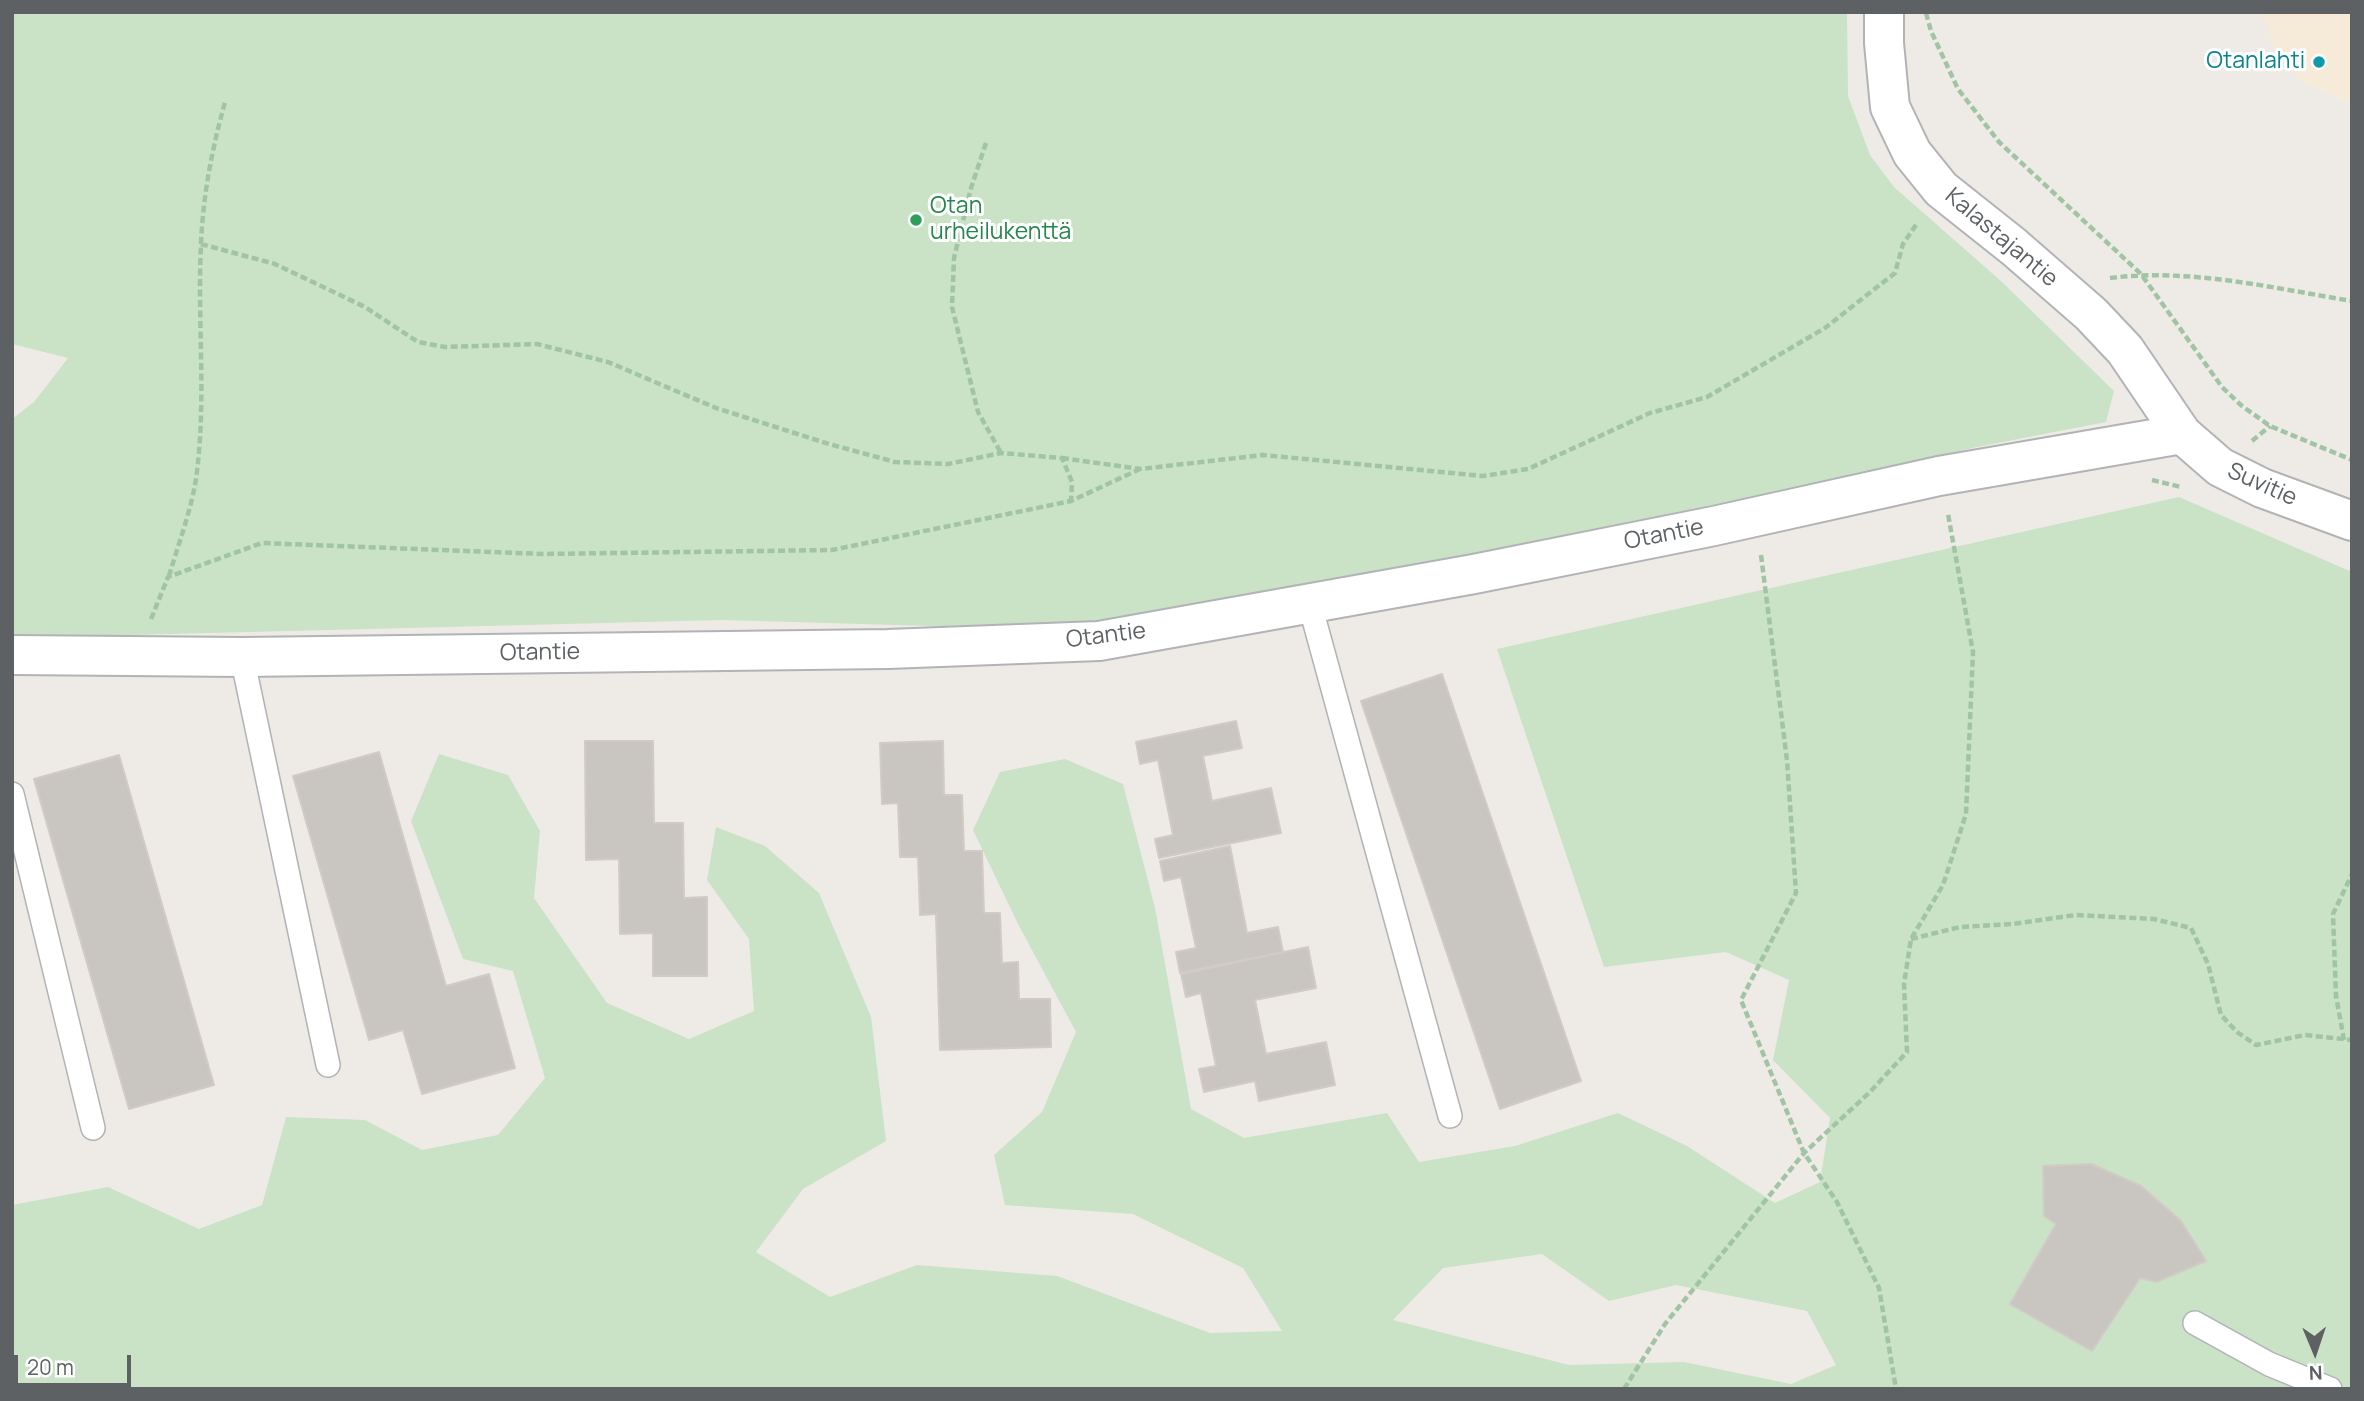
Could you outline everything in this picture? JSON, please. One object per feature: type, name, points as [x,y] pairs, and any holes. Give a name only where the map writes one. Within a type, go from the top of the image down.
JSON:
[{"type":"street","name":"Kalastajantie","points":[[1884,12],[1884,43],[1891,107],[1912,153],[1941,189],[2014,247],[2091,314],[2124,350],[2182,434]]},
{"type":"street","name":"Otantie","points":[[12,655],[242,657],[888,649],[1099,640],[1310,604],[1714,526],[1939,476],[2182,434]]},
{"type":"street","name":"Suvitie","points":[[2182,434],[2220,467],[2262,488],[2352,521]]},
{"type":"lane","points":[[1310,604],[1450,1116]]},
{"type":"lane","points":[[242,657],[328,1065]]},
{"type":"lane","points":[[12,793],[93,1128]]},
{"type":"lane","points":[[2195,1322],[2269,1364],[2330,1389]]},
{"type":"path","points":[[1926,12],[1931,31],[1958,89],[1998,142],[2141,274],[2222,387],[2242,406],[2270,426],[2352,460]]},
{"type":"path","points":[[130,654],[155,614],[195,481],[202,412],[201,244],[206,186],[225,102]]},
{"type":"path","points":[[986,143],[971,188],[954,258],[952,307],[978,412],[1001,453]]},
{"type":"path","points":[[201,244],[275,264],[365,307],[418,342],[445,347],[537,344],[596,359],[716,408],[895,462],[948,464],[1001,453],[1140,469],[1263,455],[1483,476],[1528,469],[1650,413],[1707,397],[1825,328],[1895,272],[1903,244]]},
{"type":"path","points":[[2141,274],[2220,279],[2352,301]]},
{"type":"path","points":[[1062,458],[1072,482],[1071,501]]},
{"type":"path","points":[[168,577],[262,543],[544,554],[832,550],[1071,501],[1140,469]]},
{"type":"path","points":[[1624,1389],[1665,1324],[1804,1153],[1869,1093],[1907,1052],[1904,984],[1911,939],[1944,886],[1966,814],[1973,652],[1939,476]]},
{"type":"path","points":[[1761,550],[1787,760],[1796,893],[1741,1000],[1804,1153],[1837,1202],[1879,1288],[1896,1389]]},
{"type":"path","points":[[2344,1040],[2336,996],[2333,914],[2352,874]]},
{"type":"path","points":[[1911,939],[1960,927],[2012,924],[2076,915],[2154,919],[2191,928],[2208,964],[2221,1015],[2237,1032],[2256,1045],[2305,1035],[2352,1040]]},
{"type":"green space","name":"Otan urheilukenttä","points":[[12,12],[1847,12],[1848,96],[1870,155],[1894,187],[2002,282],[2114,391],[2106,422],[1977,447],[1756,499],[1297,590],[1037,629],[723,620],[12,638],[12,419],[34,402],[68,358],[12,344]]},
{"type":"green space","points":[[2179,497],[2352,572],[2352,1389],[12,1389],[12,1205],[108,1187],[199,1229],[262,1205],[286,1117],[365,1120],[422,1150],[498,1135],[545,1078],[513,971],[463,959],[411,821],[439,754],[508,775],[540,831],[534,898],[607,1003],[689,1039],[754,1011],[749,939],[707,880],[716,827],[765,846],[819,893],[871,1017],[886,1141],[803,1189],[756,1252],[830,1297],[917,1265],[1057,1276],[1210,1333],[1282,1331],[1243,1268],[1133,1214],[1005,1205],[994,1155],[1042,1112],[1076,1032],[1018,924],[973,830],[1000,772],[1065,759],[1123,784],[1155,908],[1191,1109],[1244,1138],[1387,1113],[1419,1162],[1515,1146],[1618,1113],[1687,1146],[1775,1203],[1820,1182],[1830,1118],[1773,1060],[1789,980],[1726,952],[1604,967],[1497,649]],"holes":[[[1542,1254],[1609,1301],[1676,1285],[1807,1311],[1836,1365],[1791,1384],[1684,1362],[1569,1365],[1393,1320],[1443,1268]]]},
{"type":"sand","name":"Otanlahti","points":[[2261,12],[2352,12],[2352,105],[2300,80],[2273,44]]},
{"type":"building","points":[[1442,674],[1581,1081],[1500,1109],[1361,701]]},
{"type":"building","points":[[1236,721],[1242,748],[1203,756],[1212,801],[1271,788],[1281,833],[1159,858],[1155,839],[1173,835],[1158,760],[1140,764],[1136,742]]},
{"type":"building","points":[[585,741],[653,741],[654,823],[683,823],[684,898],[707,897],[707,976],[653,976],[653,933],[620,934],[619,859],[586,860]]},
{"type":"building","points":[[943,741],[944,795],[962,795],[964,851],[982,851],[984,913],[1000,913],[1002,963],[1018,962],[1019,999],[1050,999],[1051,1047],[940,1050],[936,914],[920,915],[918,857],[900,857],[898,803],[882,804],[880,743]]},
{"type":"building","points":[[379,752],[446,986],[489,974],[515,1068],[422,1094],[403,1030],[369,1040],[293,776]]},
{"type":"building","points":[[119,755],[214,1085],[129,1109],[34,779]]},
{"type":"building","points":[[1230,846],[1247,933],[1278,927],[1283,952],[1180,973],[1176,952],[1196,948],[1181,877],[1164,881],[1160,861]]},
{"type":"building","points":[[1308,947],[1316,988],[1255,1000],[1266,1054],[1326,1042],[1335,1085],[1259,1101],[1255,1081],[1204,1092],[1199,1069],[1216,1066],[1201,993],[1186,997],[1181,974]]},
{"type":"building","points":[[2091,1164],[2141,1186],[2181,1221],[2206,1261],[2156,1282],[2140,1278],[2092,1351],[2010,1304],[2056,1224],[2044,1216],[2043,1166]]},
{"type":"place","name":"Otanlahti","points":[[2319,62]]},
{"type":"place","name":"Otan urheilukenttä","points":[[916,220]]}]
